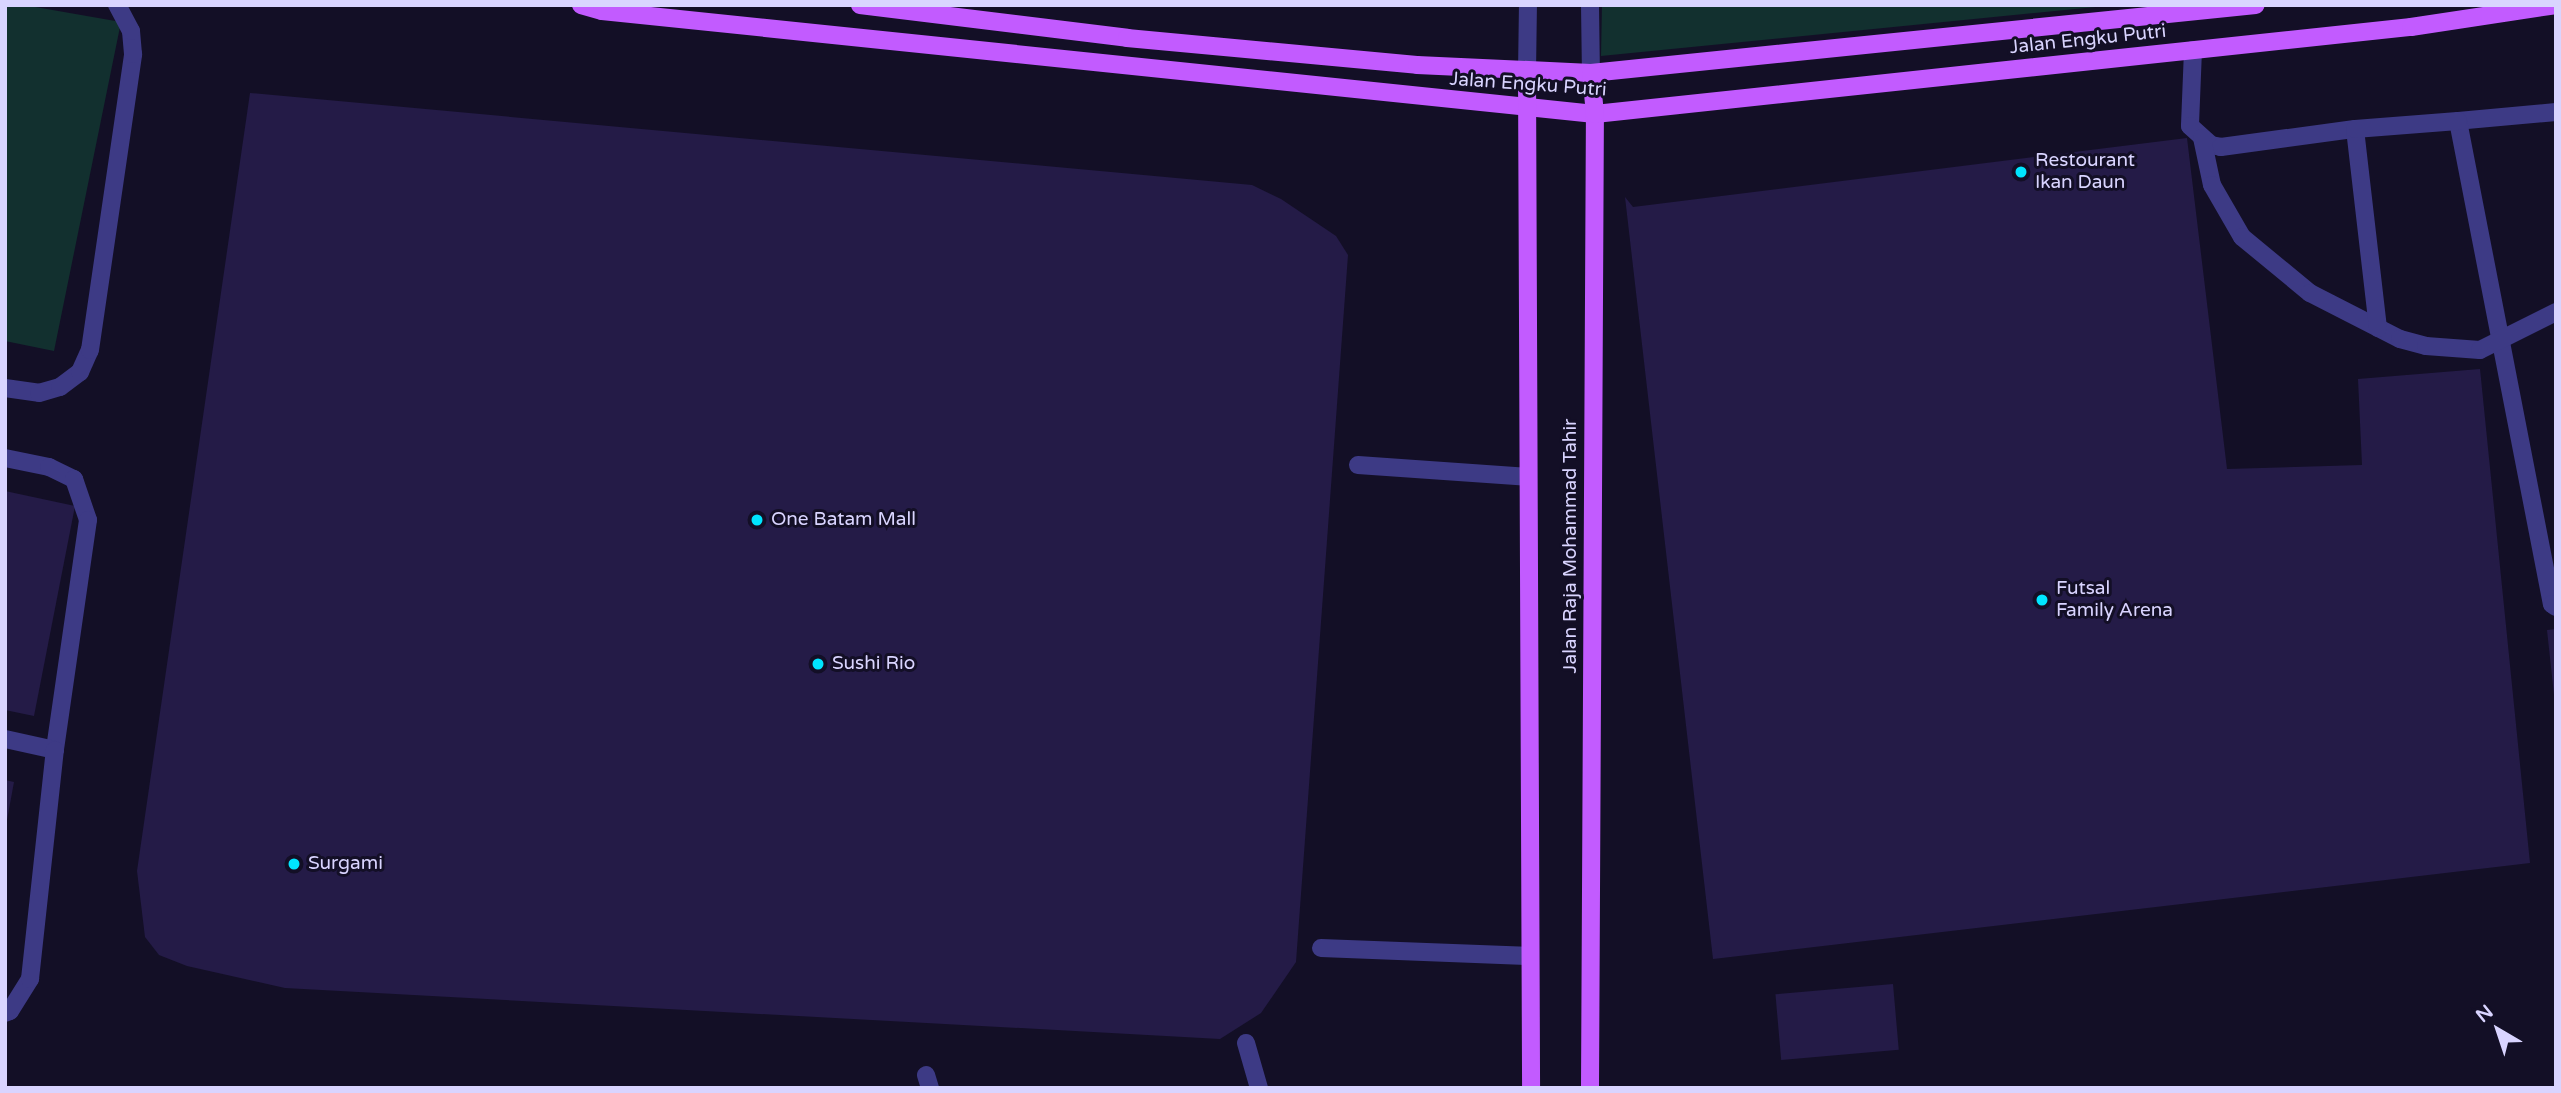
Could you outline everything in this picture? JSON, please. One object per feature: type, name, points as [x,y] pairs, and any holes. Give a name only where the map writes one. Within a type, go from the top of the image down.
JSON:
[{"type":"main road","name":"Jalan Engku Putri","points":[[581,5],[601,11],[1526,109],[1595,114],[2411,27],[2556,5]]},
{"type":"main road","name":"Jalan Engku Putri","points":[[860,5],[1140,40],[1527,73],[1591,73],[2256,5]]},
{"type":"main road","points":[[1527,73],[1531,1088]]},
{"type":"main road","name":"Jalan Raja Mohammad Tahir","points":[[1590,1088],[1595,114],[1591,73]]},
{"type":"street","points":[[5,388],[39,393],[60,387],[80,372],[90,350],[133,54],[131,31],[117,5]]},
{"type":"street","points":[[1527,73],[1528,5]]},
{"type":"street","name":"Jalan Raja Mohammad Tahir","points":[[1590,5],[1591,73]]},
{"type":"street","points":[[2193,50],[2190,126],[2202,138],[2221,147],[2355,129],[2556,112]]},
{"type":"street","points":[[2458,121],[2552,604],[2556,607]]},
{"type":"street","points":[[2355,129],[2378,328]]},
{"type":"street","points":[[2202,138],[2212,185],[2242,237],[2310,293],[2400,339],[2426,346],[2480,350],[2556,313]]},
{"type":"street","points":[[5,458],[50,467],[74,479],[88,520],[55,750],[30,979],[10,1011],[5,1013]]},
{"type":"street","points":[[1357,465],[1528,477]]},
{"type":"street","points":[[5,739],[55,750]]},
{"type":"street","points":[[1321,948],[1530,956]]},
{"type":"street","points":[[1246,1043],[1259,1088]]},
{"type":"green space","points":[[5,5],[24,5],[121,22],[54,351],[5,341]]},
{"type":"green space","points":[[1602,5],[2116,5],[1601,56]]},
{"type":"building","name":"One Batam Mall","points":[[250,93],[1252,185],[1281,199],[1336,236],[1348,255],[1296,962],[1261,1013],[1220,1039],[285,988],[187,966],[159,955],[145,937],[137,871]]},
{"type":"building","points":[[2187,138],[2227,469],[2362,465],[2358,379],[2480,369],[2530,863],[1713,959],[1625,197],[1633,207]]},
{"type":"building","points":[[5,491],[75,506],[34,716],[5,710]]},
{"type":"building","points":[[2556,629],[2556,695],[2554,695],[2547,630]]},
{"type":"building","points":[[5,780],[14,782],[7,820],[5,820]]},
{"type":"building","points":[[1893,984],[1899,1050],[1781,1060],[1775,994]]},
{"type":"place","name":"Restourant Ikan Daun","points":[[2021,172]]},
{"type":"place","name":"One Batam Mall","points":[[757,520]]},
{"type":"place","name":"Futsal Family Arena","points":[[2042,600]]},
{"type":"place","name":"Sushi Rio","points":[[818,664]]},
{"type":"place","name":"Surgami","points":[[294,864]]}]
